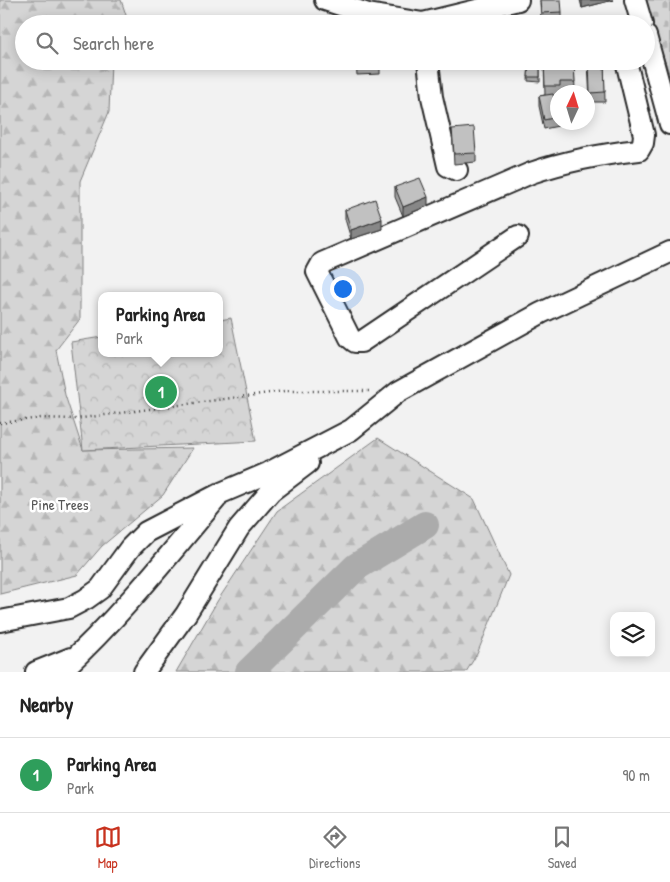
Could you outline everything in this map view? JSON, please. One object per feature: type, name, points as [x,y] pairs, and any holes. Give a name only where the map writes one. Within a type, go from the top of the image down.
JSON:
[{"type":"street","points":[[325,0],[374,15]]},
{"type":"street","points":[[456,15],[518,0]]},
{"type":"street","points":[[634,0],[639,15]]},
{"type":"street","points":[[655,69],[670,124]]},
{"type":"street","points":[[429,70],[432,97],[448,166],[457,170]]},
{"type":"street","points":[[518,236],[362,342],[355,342],[350,338],[317,272],[322,263],[531,173],[553,166],[618,152],[639,150],[643,143],[644,135],[628,70]]},
{"type":"street","points":[[144,672],[186,614],[239,528],[271,491],[398,392],[541,313],[670,252]]},
{"type":"street","points":[[0,621],[69,608],[86,600],[100,589],[130,548],[146,532],[221,493],[268,473],[351,430]]},
{"type":"street","points":[[60,672],[149,579],[221,493]]},
{"type":"street","points":[[36,672],[78,655]]},
{"type":"path","points":[[0,423],[41,418],[75,419],[284,391],[324,392],[351,390],[398,392]]},
{"type":"green space","name":"Pine Trees","points":[[0,0],[121,0],[126,15],[15,15],[15,70],[111,70],[109,112],[80,181],[80,319],[56,350],[65,395],[83,450],[193,448],[163,495],[102,546],[77,575],[0,594]]},
{"type":"green space","points":[[644,0],[670,0],[670,76],[655,32],[655,15],[649,15]]},
{"type":"green space","points":[[231,318],[256,441],[83,450],[71,342],[98,338],[98,357],[223,357],[223,319]]},
{"type":"green space","points":[[378,438],[474,499],[509,575],[477,654],[466,672],[176,672],[218,600],[277,511]]},
{"type":"building","points":[[540,0],[561,0],[562,12],[541,13]]},
{"type":"building","points":[[528,70],[540,70],[540,77],[528,77]]},
{"type":"building","points":[[544,70],[574,70],[575,82],[560,82],[560,85],[545,86]]},
{"type":"building","points":[[589,70],[604,70],[605,92],[595,93],[595,85],[590,85]]},
{"type":"building","points":[[550,94],[550,119],[544,120],[539,96]]},
{"type":"building","points":[[474,127],[476,153],[454,154],[452,129]]},
{"type":"building","points":[[420,178],[428,197],[403,207],[395,187]]},
{"type":"building","points":[[375,199],[382,219],[351,230],[345,210]]},
{"type":"waterway","points":[[249,672],[356,567],[425,525]]},
{"type":"place","name":"Parking Area","points":[[161,392]]}]
